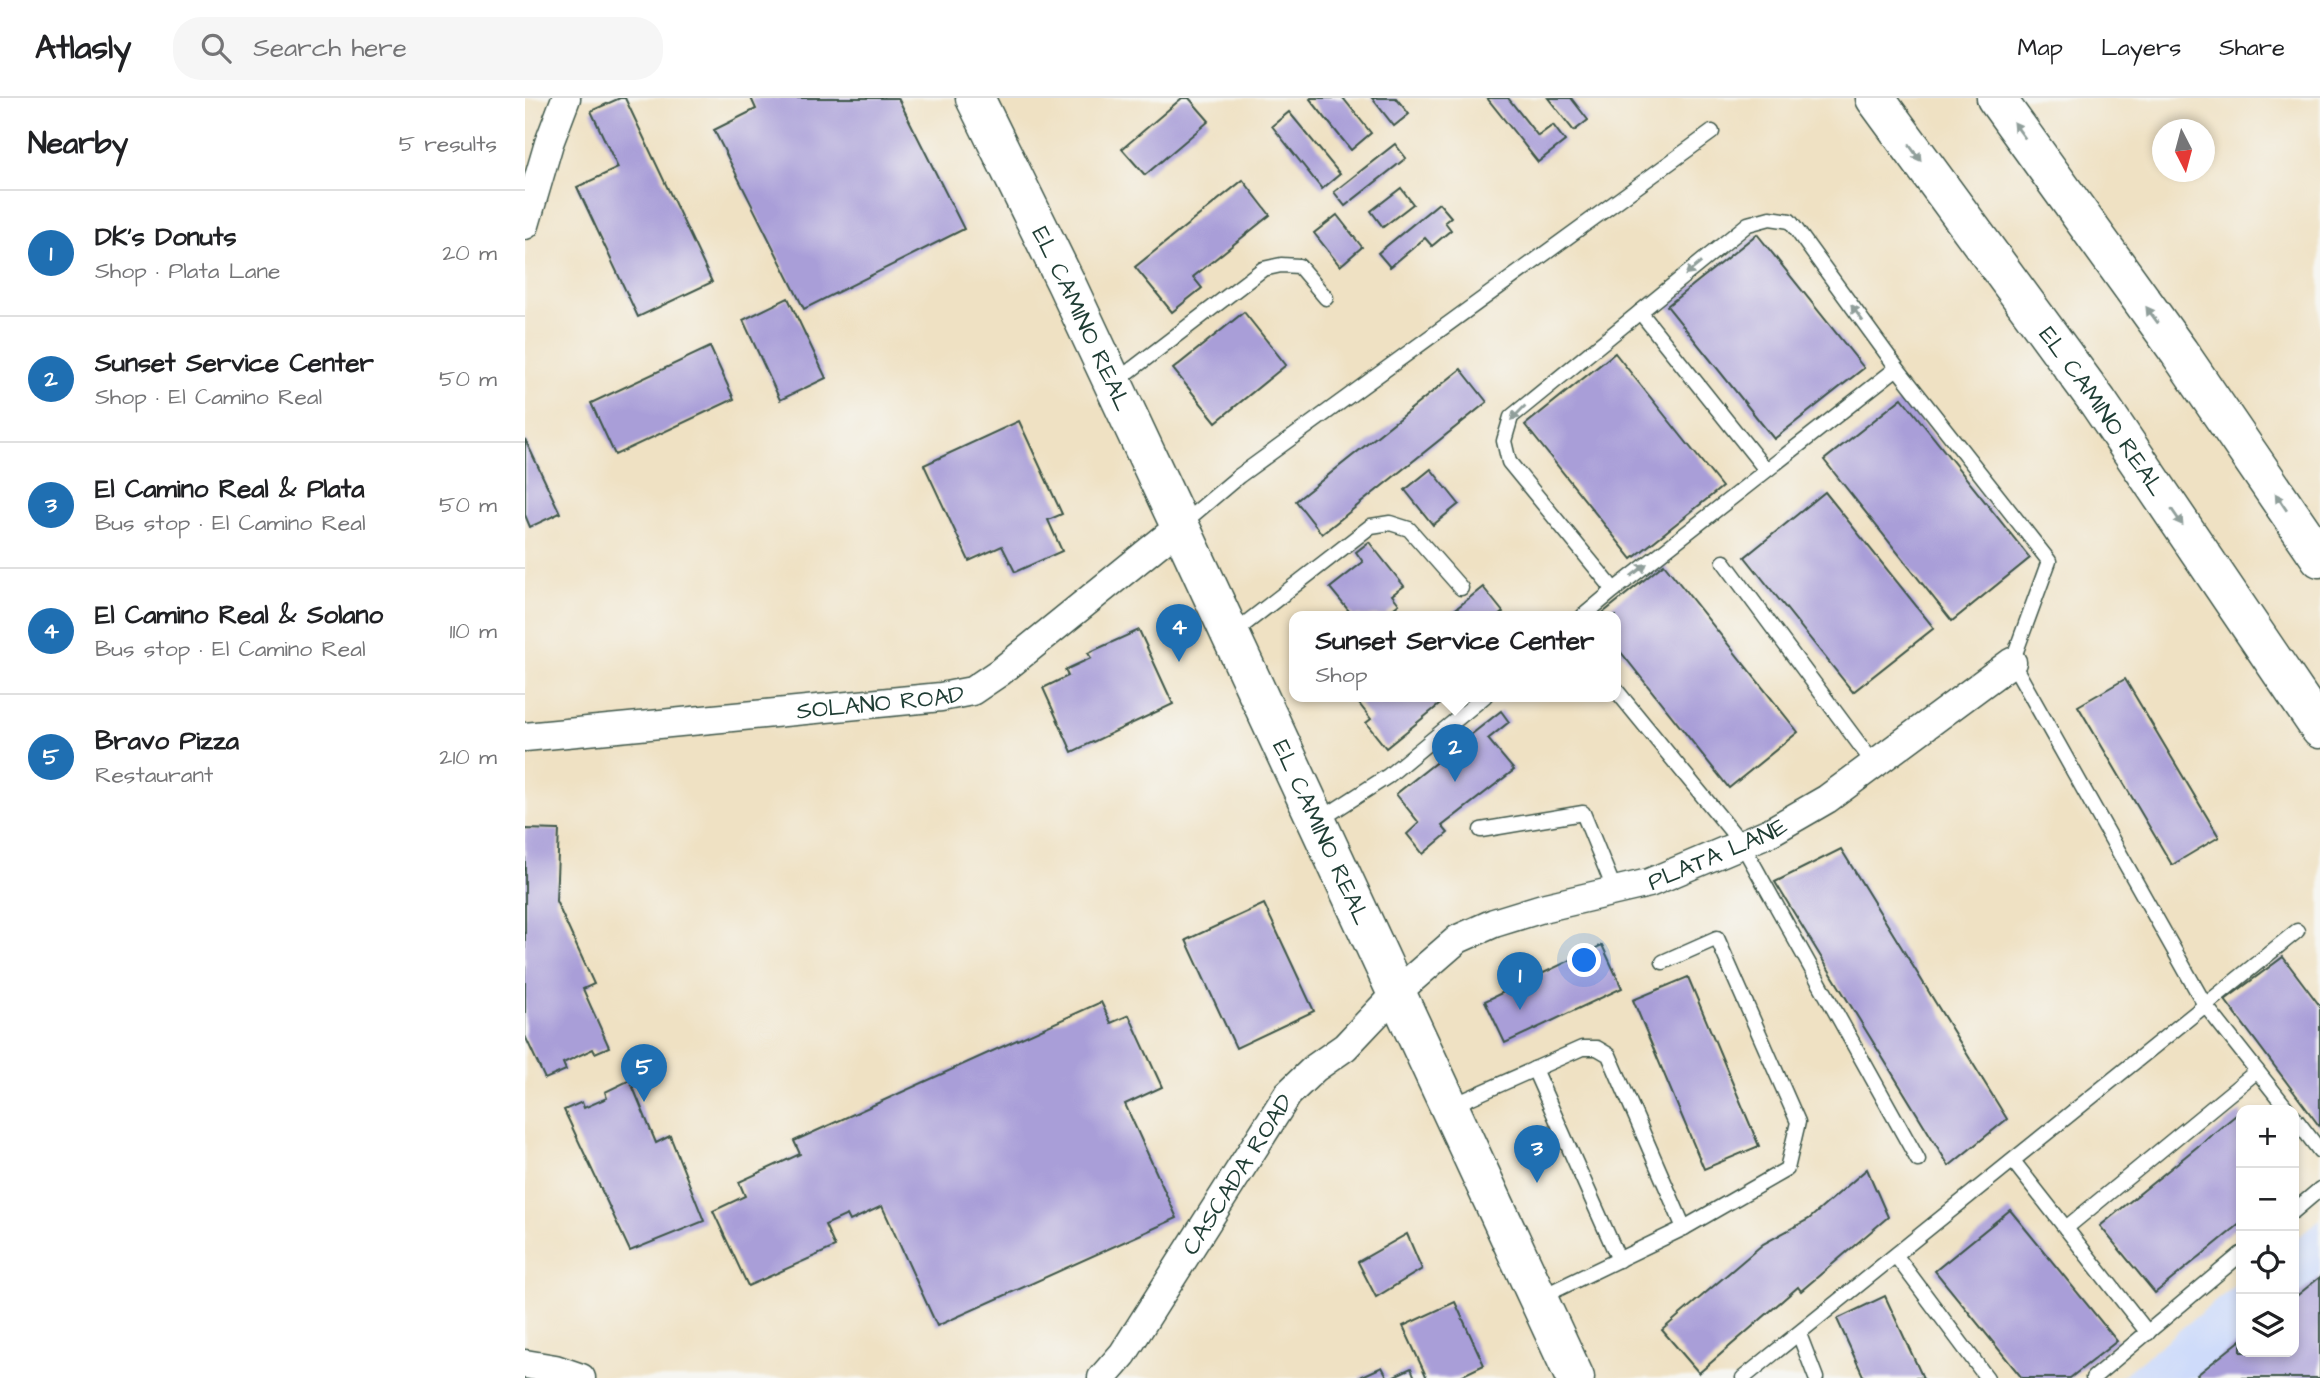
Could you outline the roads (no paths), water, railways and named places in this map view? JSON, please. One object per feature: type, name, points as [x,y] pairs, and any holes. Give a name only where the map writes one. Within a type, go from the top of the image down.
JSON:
[{"type":"main road","name":"EL CAMINO REAL","points":[[975,98],[1113,383],[1575,1378]]},
{"type":"main road","name":"EL CAMINO REAL","points":[[1875,98],[2098,402],[2320,729]]},
{"type":"main road","points":[[1996,98],[2179,352],[2320,558]]},
{"type":"street","points":[[525,225],[549,143],[566,98]]},
{"type":"street","name":"SOLANO ROAD","points":[[525,737],[941,697],[972,691],[1000,672],[1180,526]]},
{"type":"street","name":"PLATA LANE","points":[[1397,992],[1458,939],[1494,923],[1546,907],[1649,883],[1770,832],[1827,799],[2012,662]]},
{"type":"street","name":"CASCADA ROAD","points":[[1102,1378],[1123,1354],[1288,1094],[1315,1068],[1345,1046],[1397,992]]},
{"type":"street","points":[[525,1364],[555,1369],[581,1378]]},
{"type":"lane","points":[[1180,526],[1239,476],[1712,132]]},
{"type":"lane","points":[[1613,590],[1509,462],[1504,441],[1511,417],[1748,224],[1770,218],[1790,221],[1898,368],[2049,561],[2012,662],[2205,1005],[2284,1105]]},
{"type":"lane","points":[[1113,383],[1263,270],[1281,265],[1299,266],[1326,298]]},
{"type":"lane","points":[[1640,312],[1766,470]]},
{"type":"lane","points":[[1589,611],[1898,368]]},
{"type":"lane","points":[[1231,635],[1371,526],[1390,523],[1409,529],[1461,589]]},
{"type":"lane","points":[[1724,562],[1874,764]]},
{"type":"lane","points":[[1621,696],[1742,844],[1918,1160]]},
{"type":"lane","points":[[1317,822],[1388,776],[1478,702]]},
{"type":"lane","points":[[1481,831],[1583,813],[1615,891]]},
{"type":"lane","points":[[1743,1378],[2297,931]]},
{"type":"lane","points":[[1538,1299],[1683,1228],[1787,1169],[1798,1122],[1717,938],[1663,962]]},
{"type":"lane","points":[[1449,1107],[1582,1048],[1597,1048],[1609,1055],[1683,1228]]},
{"type":"lane","points":[[1534,1069],[1619,1260]]},
{"type":"lane","points":[[2066,1228],[2257,1071]]},
{"type":"lane","points":[[2299,1124],[2320,1151]]},
{"type":"lane","points":[[2013,1160],[2148,1333]]},
{"type":"lane","points":[[2299,1206],[2320,1189]]},
{"type":"lane","points":[[1896,1256],[1987,1378]]},
{"type":"lane","points":[[2093,1378],[2236,1258]]},
{"type":"lane","points":[[1799,1334],[1816,1378]]},
{"type":"place","name":"El Camino Real & Solano","points":[[1179,662]]},
{"type":"place","name":"Sunset Service Center","points":[[1455,782]]},
{"type":"place","name":"DK's Donuts","points":[[1520,1010]]},
{"type":"place","name":"Bravo Pizza","points":[[644,1102]]},
{"type":"place","name":"El Camino Real & Plata","points":[[1537,1183]]}]
